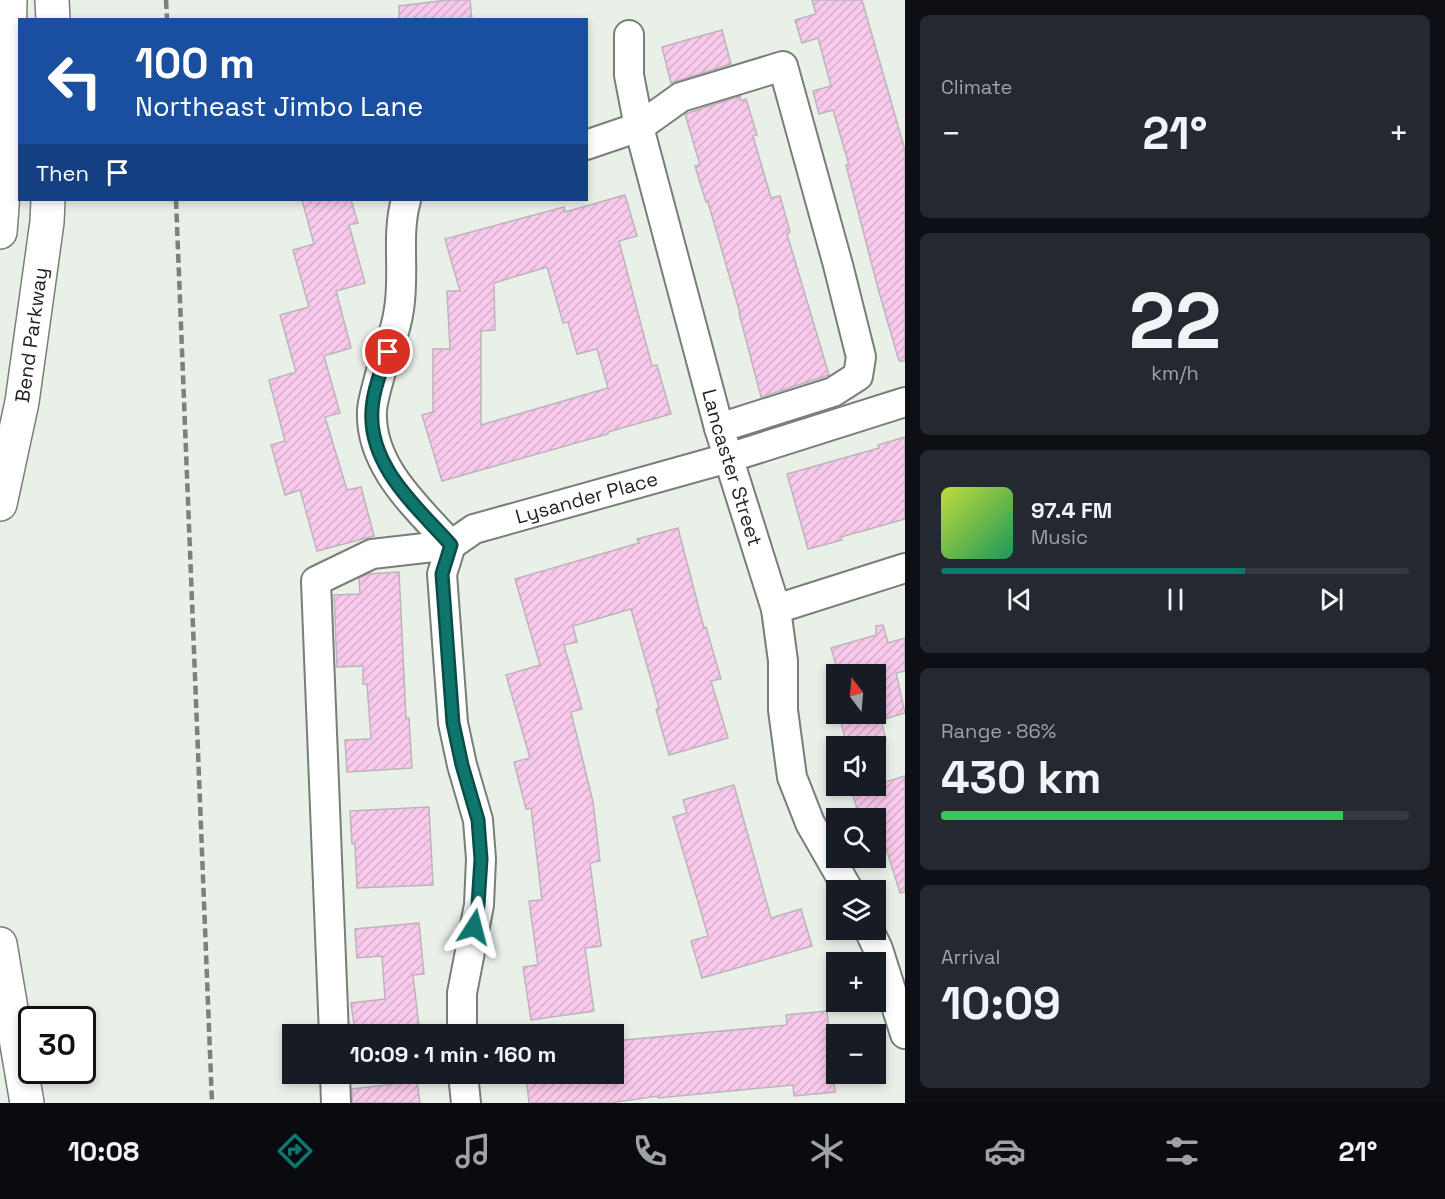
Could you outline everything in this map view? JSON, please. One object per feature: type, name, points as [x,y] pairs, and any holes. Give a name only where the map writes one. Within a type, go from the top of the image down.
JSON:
[{"type":"highway","points":[[0,232],[7,141],[10,0]]},
{"type":"highway","points":[[52,0],[53,18]]},
{"type":"highway","name":"Bend Parkway","points":[[0,504],[22,402],[48,201]]},
{"type":"highway","points":[[0,944],[27,1103]]},
{"type":"street","name":"Lancaster Street","points":[[628,35],[629,75],[639,127],[719,428],[776,609],[783,661],[783,710],[792,777],[810,823],[843,880]]},
{"type":"street","points":[[588,144],[639,127],[681,97],[783,66],[861,357],[858,376],[833,392],[719,428]]},
{"type":"street","points":[[406,201],[401,216],[400,306],[396,332],[380,373],[372,410],[374,438],[384,465],[404,492],[451,545]]},
{"type":"street","name":"Lysander Place","points":[[451,545],[474,530],[728,458],[905,402]]},
{"type":"street","points":[[334,1024],[316,581],[372,554],[451,545]]},
{"type":"street","points":[[451,545],[442,574],[453,723],[478,820],[481,859],[478,905],[462,993],[462,1024]]},
{"type":"street","points":[[776,609],[905,568]]},
{"type":"street","points":[[874,940],[905,1034]]},
{"type":"street","points":[[335,1084],[336,1103]]},
{"type":"street","points":[[465,1084],[466,1103]]},
{"type":"building","points":[[448,0],[470,0],[472,18],[399,18],[399,6]]},
{"type":"building","points":[[812,0],[862,0],[905,150],[905,361],[899,361],[879,292],[846,165],[849,165],[833,110],[819,114],[813,91],[831,86],[818,38],[802,43],[795,20],[816,14]]},
{"type":"building","points":[[722,30],[731,64],[671,83],[662,47]]},
{"type":"building","points":[[740,96],[741,101],[746,99],[757,135],[753,136],[771,198],[780,196],[790,232],[787,234],[829,375],[761,397],[740,313],[708,202],[706,202],[695,166],[700,165],[685,114]]},
{"type":"building","points":[[625,195],[637,236],[619,241],[652,366],[657,365],[671,414],[442,481],[422,415],[433,412],[433,349],[450,349],[447,291],[460,291],[445,239],[564,207],[565,212]],"holes":[[[547,267],[563,323],[568,322],[577,354],[597,349],[608,388],[481,425],[481,331],[495,330],[494,283]]]},
{"type":"building","points":[[302,201],[351,201],[358,223],[349,225],[365,283],[336,291],[351,348],[324,356],[340,413],[325,417],[347,490],[361,487],[374,536],[317,551],[300,490],[285,495],[271,445],[285,441],[269,380],[296,372],[280,315],[309,307],[293,250],[314,244]]},
{"type":"building","points":[[905,437],[905,519],[808,549],[787,474],[879,448],[878,445]]},
{"type":"building","points":[[678,528],[704,628],[706,627],[721,679],[711,681],[728,738],[669,755],[656,709],[659,708],[631,609],[573,626],[577,642],[564,645],[582,709],[571,712],[593,802],[600,861],[590,863],[601,946],[585,948],[594,1011],[531,1020],[523,967],[538,965],[529,901],[542,900],[531,808],[526,809],[514,762],[530,758],[506,675],[540,665],[515,579],[639,543],[637,539]]},
{"type":"building","points":[[399,572],[406,718],[409,718],[412,768],[347,772],[345,740],[371,739],[367,684],[363,684],[363,666],[337,667],[334,595],[360,594],[359,578],[368,574]]},
{"type":"building","points":[[883,625],[888,643],[905,638],[905,671],[896,673],[905,713],[886,719],[886,664],[836,664],[831,648],[876,635],[876,626]]},
{"type":"building","points":[[841,724],[882,724],[885,736],[844,736]]},
{"type":"building","points":[[905,776],[905,892],[900,893],[886,848],[886,808],[857,808],[853,796],[886,796],[886,782]]},
{"type":"building","points":[[734,785],[771,918],[801,909],[812,946],[702,978],[691,941],[708,936],[673,817],[687,813],[683,800]]},
{"type":"building","points":[[429,807],[433,885],[357,888],[355,844],[352,844],[350,811]]},
{"type":"building","points":[[419,923],[424,974],[413,975],[419,1024],[354,1024],[351,1003],[385,999],[382,956],[357,958],[355,929]]},
{"type":"building","points":[[827,1012],[826,1084],[834,1084],[835,1092],[794,1096],[793,1085],[658,1098],[658,1096],[610,1103],[529,1103],[527,1084],[624,1084],[624,1040],[787,1025],[786,1015]]},
{"type":"building","points":[[393,1084],[417,1084],[420,1103],[352,1103],[352,1089]]},
{"type":"railway","points":[[166,0],[167,18]]},
{"type":"railway","points":[[176,201],[212,1103]]},
{"type":"route","points":[[388,352],[380,373],[372,410],[374,438],[384,465],[404,492],[451,545],[442,574],[453,723],[478,820],[481,859],[474,927]]}]
